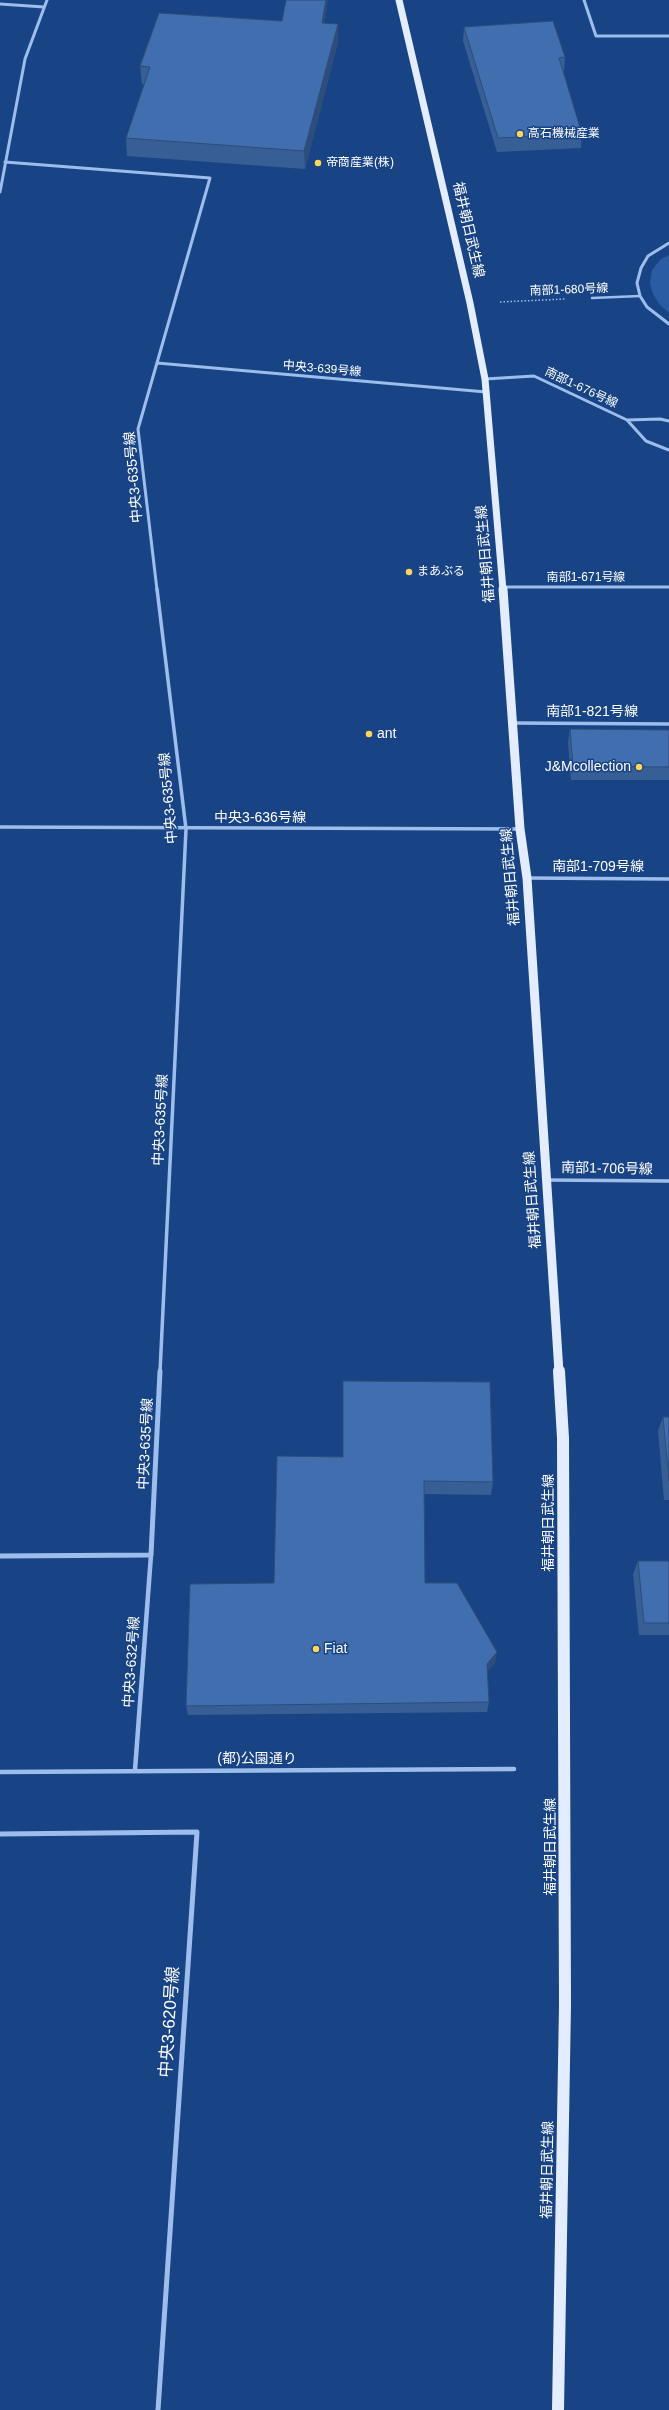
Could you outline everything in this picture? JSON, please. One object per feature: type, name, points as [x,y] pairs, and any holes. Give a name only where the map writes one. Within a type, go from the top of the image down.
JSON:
[{"type":"main road","name":"福井朝日武生線","points":[[399,0],[470,303],[486,392],[514,723],[520,829],[527,878],[545,1180],[563,1438],[565,2005],[558,2410]]},
{"type":"street","points":[[0,192],[25,59],[47,0]]},
{"type":"street","points":[[584,0],[596,36],[669,36]]},
{"type":"street","points":[[0,4],[44,7]]},
{"type":"street","name":"中央3-635号線","points":[[5,162],[210,178],[138,429],[186,829],[151,1555]]},
{"type":"street","points":[[669,243],[648,256],[644,262],[637,283],[640,296],[647,307],[669,324]]},
{"type":"street","name":"南部1-680号線","points":[[592,298],[640,296]]},
{"type":"street","name":"中央3-639号線","points":[[157,363],[486,392]]},
{"type":"street","name":"南部1-676号線","points":[[484,379],[534,376],[627,420],[660,419],[669,421]]},
{"type":"street","points":[[627,420],[646,441],[669,450]]},
{"type":"street","name":"南部1-671号線","points":[[503,586],[669,587]]},
{"type":"street","name":"南部1-821号線","points":[[514,723],[669,724]]},
{"type":"street","name":"中央3-636号線","points":[[0,827],[186,829],[520,829]]},
{"type":"street","name":"南部1-709号線","points":[[527,878],[669,879]]},
{"type":"street","name":"南部1-706号線","points":[[545,1180],[669,1181]]},
{"type":"street","points":[[0,1556],[151,1555]]},
{"type":"street","name":"中央3-632号線","points":[[135,1770],[151,1555]]},
{"type":"street","name":"(都)公園通り","points":[[0,1772],[135,1770],[514,1769]]},
{"type":"street","name":"中央3-620号線","points":[[0,1834],[197,1832],[158,2410]]},
{"type":"path","name":"南部1-680号線","points":[[499,302],[592,298]]},
{"type":"shaded area","points":[[669,255],[669,313],[659,304],[653,294],[650,283],[652,270],[661,259]]},
{"type":"building","points":[[286,0],[326,0],[322,23],[338,24],[304,151],[126,138],[150,67],[140,66],[159,13],[282,21]]},
{"type":"building","points":[[553,21],[565,57],[559,58],[582,134],[498,138],[464,27]]},
{"type":"building","points":[[570,729],[669,730],[669,767],[573,766]]},
{"type":"building","points":[[343,1381],[490,1382],[493,1482],[424,1481],[425,1583],[457,1583],[497,1652],[487,1664],[489,1702],[186,1706],[190,1584],[274,1583],[277,1456],[343,1457]]},
{"type":"building","points":[[663,1417],[669,1417],[669,1481]]},
{"type":"building","points":[[638,1561],[669,1561],[669,1623],[644,1623]]},
{"type":"place","name":"高石機械産業","points":[[520,134]]},
{"type":"place","name":"帝商産業(株)","points":[[318,163]]},
{"type":"place","name":"まあぶる","points":[[409,572]]},
{"type":"place","name":"ant","points":[[369,734]]},
{"type":"place","name":"J&Mcollection","points":[[639,767]]},
{"type":"place","name":"Fiat","points":[[316,1649]]}]
